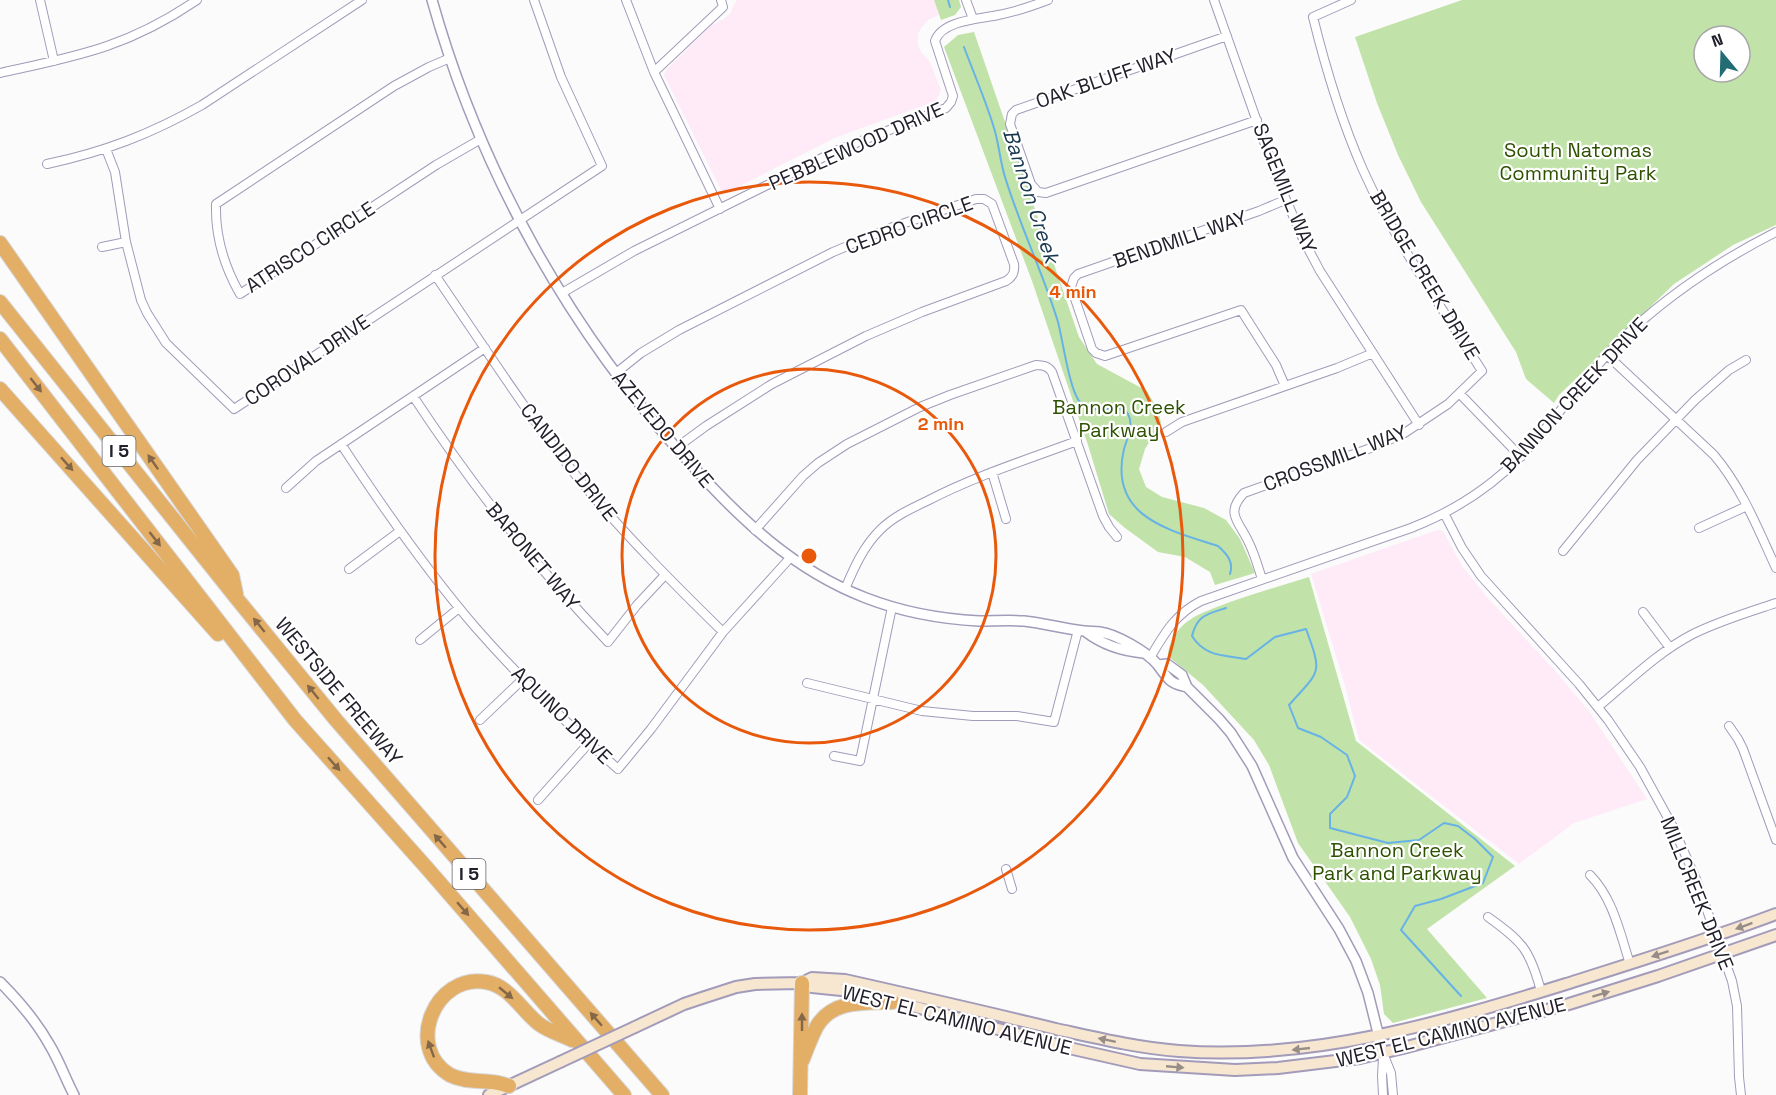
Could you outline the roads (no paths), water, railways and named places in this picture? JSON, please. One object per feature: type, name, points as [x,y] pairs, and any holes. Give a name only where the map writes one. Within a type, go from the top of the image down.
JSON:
[{"type":"highway","points":[[0,243],[232,575],[238,600]]},
{"type":"highway","points":[[0,254],[35,295]]},
{"type":"highway","name":"WESTSIDE FREEWAY","points":[[0,302],[238,600],[367,756],[662,1095]]},
{"type":"highway","name":"I 5","points":[[0,339],[294,720],[426,867],[624,1095]]},
{"type":"highway","points":[[0,389],[294,720]]},
{"type":"highway","points":[[509,1086],[490,1081],[475,1082],[459,1078],[444,1070],[432,1054],[427,1036],[429,1019],[443,996],[453,988],[474,981],[484,981],[498,986],[540,1025],[577,1042]]},
{"type":"highway","points":[[800,1095],[802,983]]},
{"type":"highway","points":[[802,1061],[817,1026],[828,1013],[845,1004],[893,1002]]},
{"type":"main road","name":"WEST EL CAMINO AVENUE","points":[[802,983],[812,978],[845,981],[1143,1047],[1179,1051],[1258,1053],[1321,1047],[1379,1036],[1541,992],[1716,936],[1776,914]]},
{"type":"main road","name":"WEST EL CAMINO AVENUE","points":[[489,1095],[684,1004],[736,987],[772,983],[802,983],[812,987],[851,991],[1069,1048],[1140,1064],[1235,1070],[1278,1068],[1333,1063],[1383,1053],[1569,1004],[1776,935]]},
{"type":"street","points":[[40,0],[54,61]]},
{"type":"street","points":[[0,74],[107,46],[157,24],[197,0]]},
{"type":"street","points":[[47,164],[106,149],[155,130],[193,110],[362,0]]},
{"type":"street","name":"AZEVEDO DRIVE","points":[[432,0],[450,58],[481,139],[519,219],[562,293],[616,373],[676,448],[755,530],[790,558],[845,589],[892,607],[931,616],[1023,621],[1101,632],[1135,646],[1150,659],[1167,664],[1182,675],[1187,687],[1231,733],[1252,766],[1293,858],[1339,928],[1356,961],[1368,993],[1383,1053]]},
{"type":"street","name":"COROVAL DRIVE","points":[[106,149],[115,172],[126,243],[141,300],[154,326],[176,353],[234,409],[602,166],[561,77],[534,0]]},
{"type":"street","points":[[626,0],[654,72],[720,209]]},
{"type":"street","points":[[654,72],[723,7],[721,0]]},
{"type":"street","points":[[966,0],[973,20]]},
{"type":"street","name":"PEBBLEWOOD DRIVE","points":[[562,293],[634,250],[838,150],[946,108],[953,96],[935,41],[939,32],[973,20],[999,15],[1048,0]]},
{"type":"street","name":"SAGEMILL WAY","points":[[1214,0],[1285,200],[1303,239],[1320,271],[1419,425]]},
{"type":"street","name":"BRIDGE CREEK DRIVE","points":[[1351,0],[1313,17],[1324,59],[1339,110],[1382,207],[1416,267],[1482,371],[1460,394]]},
{"type":"street","name":"OAK BLUFF WAY","points":[[1227,36],[1016,110],[1010,124],[1031,184],[1038,192],[1046,193],[1257,120]]},
{"type":"street","name":"ATRISCO CIRCLE","points":[[450,58],[394,86],[216,204],[217,230],[222,253],[226,268],[240,294],[436,165],[481,139]]},
{"type":"street","name":"CEDRO CIRCLE","points":[[616,373],[641,353],[679,330],[864,238],[976,198],[984,199],[992,204],[1014,264],[1015,269],[1010,279],[903,319],[866,336],[772,384],[676,448]]},
{"type":"street","name":"BENDMILL WAY","points":[[1285,200],[1078,274],[1071,287],[1092,349],[1105,356],[1241,309],[1276,365],[1285,386]]},
{"type":"street","name":"BANNON CREEK DRIVE","points":[[1150,659],[1168,627],[1183,612],[1201,601],[1411,528],[1466,501],[1521,457],[1607,355],[1646,317],[1701,275],[1776,232]]},
{"type":"street","points":[[102,248],[126,243]]},
{"type":"street","name":"CANDIDO DRIVE","points":[[435,275],[527,411],[582,483],[611,518],[723,632]]},
{"type":"street","points":[[286,488],[316,461],[485,348]]},
{"type":"street","points":[[1166,432],[1182,422],[1337,368],[1372,353]]},
{"type":"street","points":[[1607,355],[1724,467],[1747,506],[1776,568]]},
{"type":"street","points":[[1563,551],[1637,460],[1676,419],[1729,370],[1746,360]]},
{"type":"street","points":[[755,530],[803,476],[847,444],[920,407],[1036,365],[1045,366],[1052,372],[1103,516],[1117,537]]},
{"type":"street","points":[[1460,394],[1521,457]]},
{"type":"street","name":"CROSSMILL WAY","points":[[1262,579],[1251,545],[1234,516],[1237,500],[1244,493],[1395,438],[1419,425],[1460,394]]},
{"type":"street","name":"BARONET WAY","points":[[413,396],[459,465],[503,524],[608,642],[643,598],[665,575]]},
{"type":"street","points":[[845,589],[864,549],[888,523],[903,513],[992,472],[1077,441]]},
{"type":"street","name":"AQUINO DRIVE","points":[[341,444],[400,531],[459,608],[523,679],[618,769],[651,729],[723,632],[790,558]]},
{"type":"street","points":[[992,472],[1006,519]]},
{"type":"street","points":[[1700,528],[1747,506]]},
{"type":"street","name":"MILLCREEK DRIVE","points":[[1444,513],[1462,548],[1481,576],[1598,707],[1627,747],[1668,817],[1687,858],[1732,981],[1736,1000],[1741,1095]]},
{"type":"street","points":[[349,569],[400,531]]},
{"type":"street","points":[[1598,707],[1670,648],[1692,634],[1776,603]]},
{"type":"street","points":[[834,756],[860,761],[892,607]]},
{"type":"street","points":[[420,640],[459,608]]},
{"type":"street","points":[[1643,612],[1670,648]]},
{"type":"street","points":[[807,683],[922,711],[1017,716],[1054,722],[1082,631]]},
{"type":"street","points":[[480,720],[523,679]]},
{"type":"street","points":[[1729,726],[1743,749],[1776,840]]},
{"type":"street","points":[[538,800],[589,743]]},
{"type":"street","points":[[1006,869],[1012,889]]},
{"type":"street","points":[[1590,875],[1606,895],[1630,964]]},
{"type":"street","points":[[1488,917],[1518,940],[1526,950],[1534,966],[1541,992]]},
{"type":"street","points":[[0,982],[38,1024],[74,1095]]},
{"type":"street","points":[[1383,1053],[1383,1095]]},
{"type":"street","points":[[1383,1053],[1391,1073],[1393,1095]]},
{"type":"waterway","name":"Bannon Creek","points":[[948,0],[950,7]]},
{"type":"waterway","name":"Bannon Creek","points":[[964,47],[991,118],[1011,195],[1058,322],[1075,394],[1079,401],[1091,409],[1119,409],[1128,414],[1130,427],[1121,472],[1125,491],[1134,505],[1147,517],[1163,526],[1218,546],[1229,558],[1230,574]]},
{"type":"waterway","name":"Bannon Creek","points":[[1226,608],[1200,619],[1192,636],[1203,648],[1216,654],[1246,659],[1275,637],[1306,629],[1315,655],[1315,671],[1307,685],[1289,705],[1298,728],[1321,737],[1347,755],[1355,776],[1347,797],[1330,814],[1330,828],[1388,843],[1419,840],[1444,823],[1458,826],[1493,857],[1483,883],[1415,906],[1401,930],[1461,996]]},
{"type":"park label","name":"South Natomas Community Park","points":[[1578,162]]},
{"type":"park label","name":"Bannon Creek Parkway","points":[[1119,418]]},
{"type":"park label","name":"Bannon Creek Park and Parkway","points":[[1397,862]]}]
